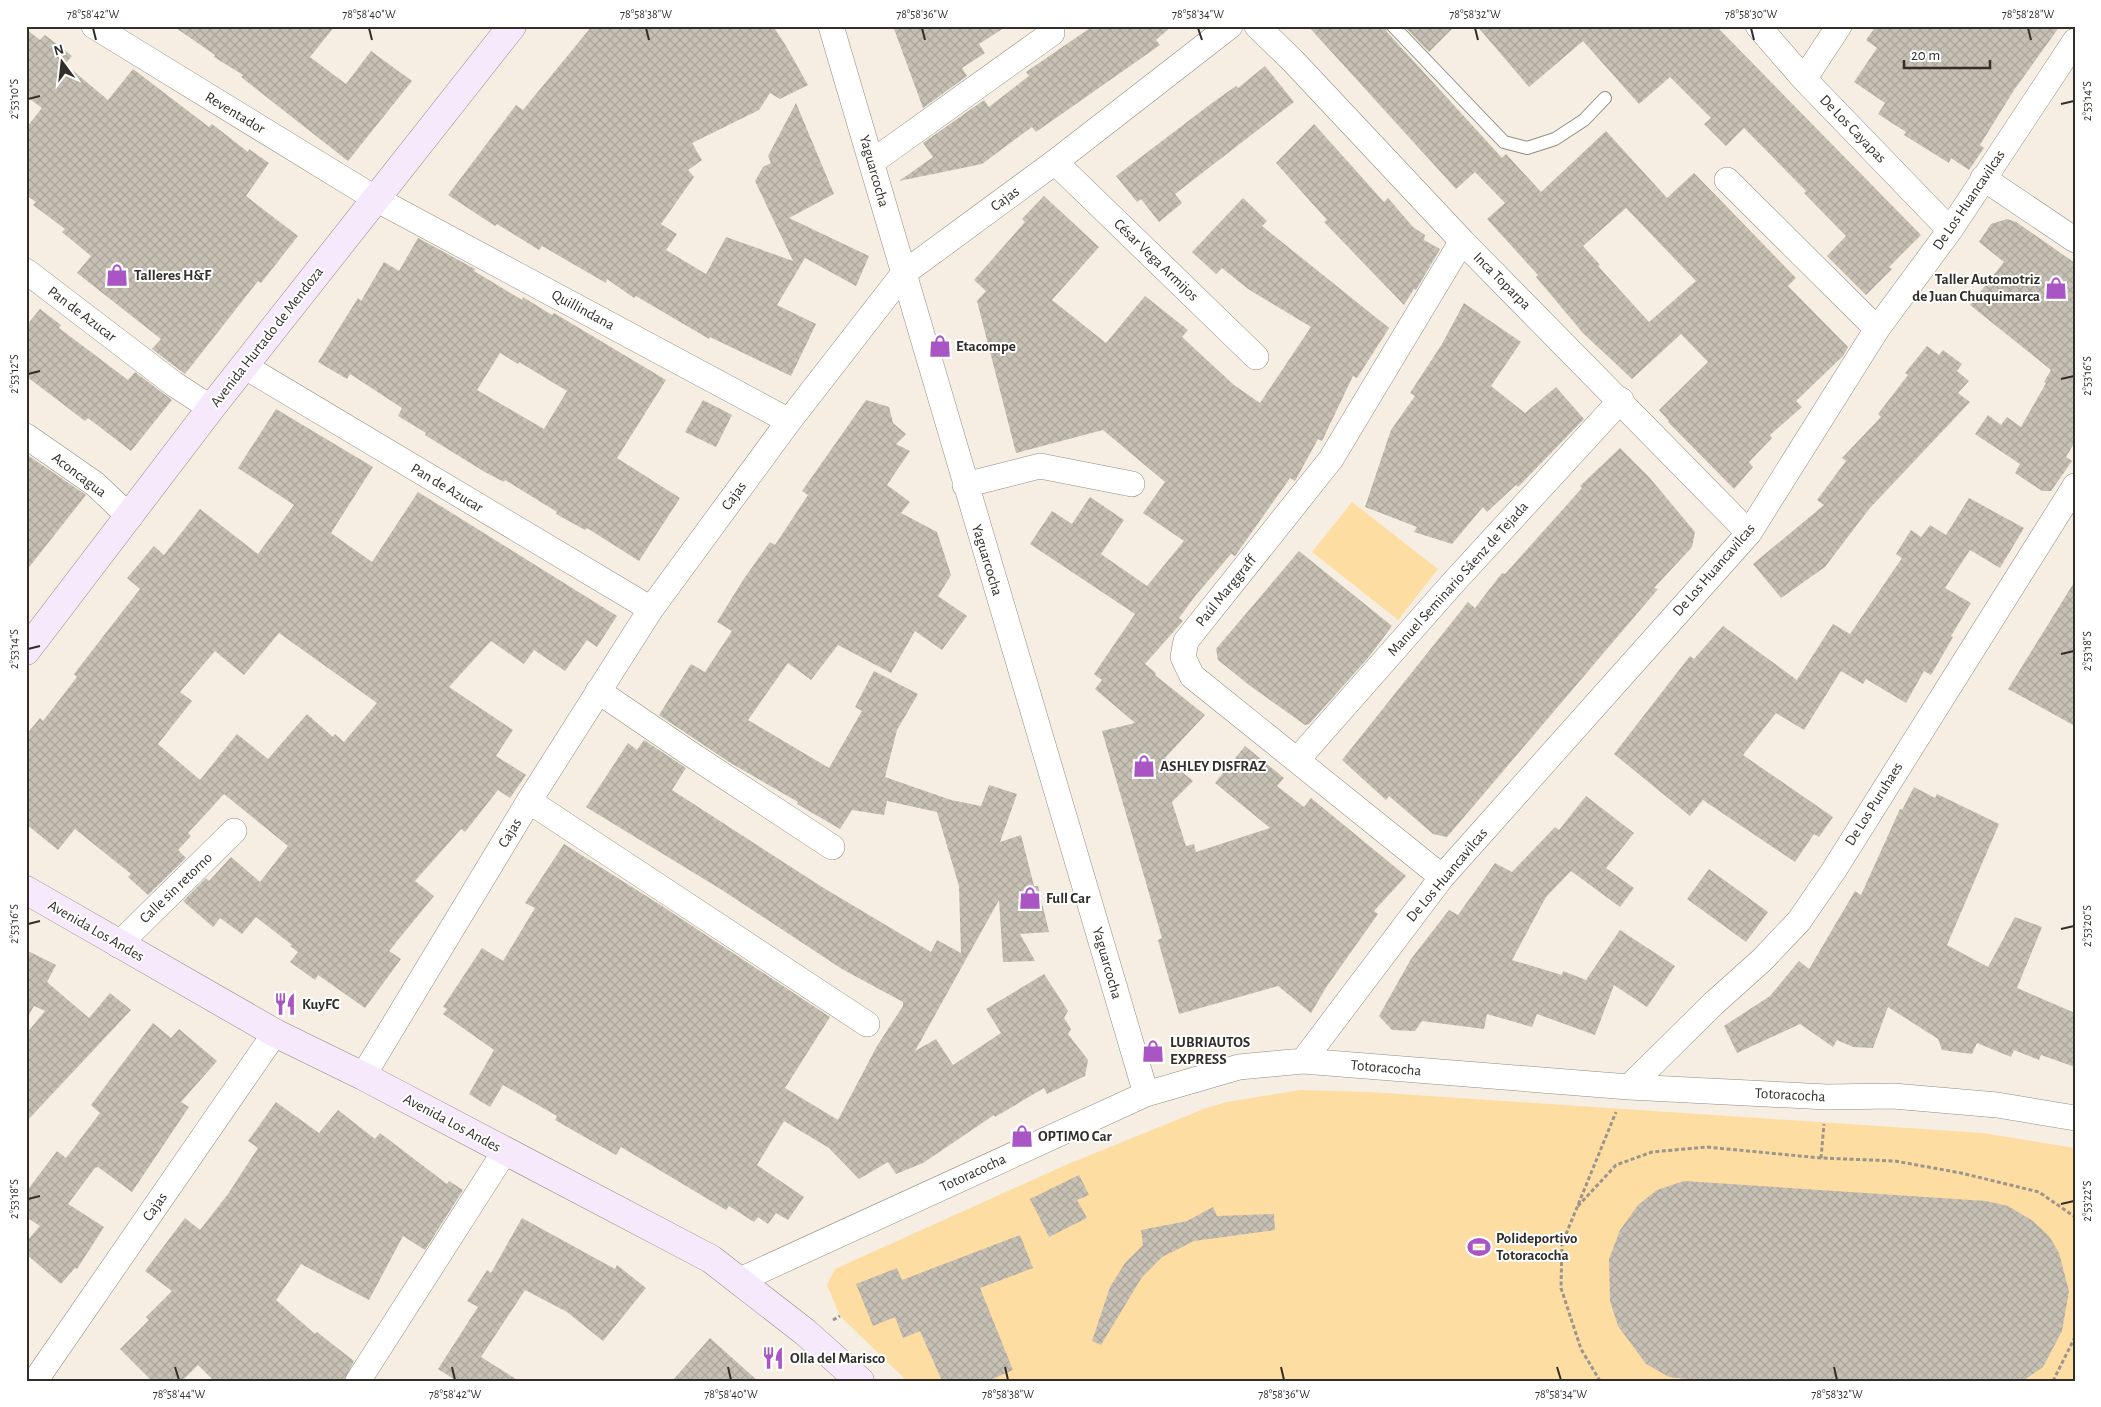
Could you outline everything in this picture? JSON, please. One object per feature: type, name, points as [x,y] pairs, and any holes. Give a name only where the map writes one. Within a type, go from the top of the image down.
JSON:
[{"type":"main road","name":"Avenida Hurtado de Mendoza","points":[[26,652],[211,408],[512,26]]},
{"type":"main road","name":"Avenida Los Andes","points":[[26,890],[275,1033],[363,1076],[711,1259],[740,1280],[860,1381]]},
{"type":"street","name":"Reventador","points":[[94,26],[376,199]]},
{"type":"street","name":"Yaguarcocha","points":[[831,26],[965,486],[1146,1094]]},
{"type":"street","name":"Cajas","points":[[363,1076],[529,800],[651,609],[789,421],[904,273],[1055,162],[1230,26]]},
{"type":"street","name":"Inca Toparpa","points":[[1257,26],[1293,61],[1462,241],[1749,533]]},
{"type":"street","name":"De Los Cayapas","points":[[1758,26],[1804,79],[1950,230]]},
{"type":"street","points":[[1804,79],[1839,26]]},
{"type":"street","points":[[872,162],[1052,33]]},
{"type":"street","name":"De Los Huancavilcas","points":[[1303,1061],[1442,877],[1749,533],[1877,329],[1950,230],[2075,41]]},
{"type":"street","name":"César Vega Armijos","points":[[1055,162],[1256,358]]},
{"type":"street","points":[[1984,178],[2075,240]]},
{"type":"street","points":[[1727,180],[1877,329]]},
{"type":"street","name":"Quillindana","points":[[376,199],[789,421]]},
{"type":"street","name":"Paúl Marggraff","points":[[1442,877],[1192,676],[1182,657],[1186,641],[1331,459],[1462,241]]},
{"type":"street","name":"Pan de Azucar","points":[[26,272],[174,384],[211,408]]},
{"type":"street","name":"Pan de Azucar","points":[[244,366],[651,609]]},
{"type":"street","name":"Manuel Seminario Sáenz de Tejada","points":[[1297,760],[1459,576],[1620,400]]},
{"type":"street","name":"Aconcagua","points":[[26,436],[95,484],[130,517]]},
{"type":"street","points":[[965,486],[1040,466],[1132,484]]},
{"type":"street","name":"De Los Puruhaes","points":[[1629,1087],[1714,1003],[1762,960],[1798,921],[1834,870],[2075,486]]},
{"type":"street","points":[[598,690],[689,753],[832,847]]},
{"type":"street","points":[[529,800],[867,1024]]},
{"type":"street","name":"Calle sin retorno","points":[[118,944],[234,831]]},
{"type":"street","name":"Cajas","points":[[35,1381],[275,1033]]},
{"type":"street","name":"Totoracocha","points":[[740,1280],[1146,1094],[1238,1067],[1303,1061],[1629,1087],[1827,1097],[1893,1096],[1997,1104],[2075,1118]]},
{"type":"street","points":[[358,1381],[505,1152]]},
{"type":"lane","points":[[1393,26],[1504,142],[1527,148],[1555,139],[1584,120],[1605,98]]},
{"type":"path","points":[[1600,1381],[1581,1349],[1561,1288],[1562,1244],[1618,1108],[1629,1087]]},
{"type":"path","points":[[1821,1158],[1827,1097]]},
{"type":"path","points":[[1578,1206],[1616,1165],[1652,1152],[1707,1147],[1821,1158],[1895,1161],[1961,1173],[2039,1192],[2075,1217]]},
{"type":"path","points":[[2053,1381],[2075,1337]]},
{"type":"shaded area","points":[[1352,502],[1438,569],[1398,620],[1312,552]]},
{"type":"shaded area","name":"Polideportivo Totoracocha","points":[[1300,1090],[1370,1092],[1983,1133],[2075,1148],[2075,1381],[907,1381],[840,1316],[827,1285],[835,1269],[1068,1164],[1206,1108],[1227,1102]]},
{"type":"building","points":[[173,26],[335,26],[310,57],[346,84],[371,51],[412,81],[348,161],[241,77],[243,75],[214,57],[215,55]]},
{"type":"building","points":[[592,26],[773,26],[786,46],[808,85],[780,99],[770,93],[759,110],[692,143],[702,160],[688,170],[694,177],[661,224],[677,234],[666,250],[706,274],[726,237],[793,261],[755,181],[763,167],[771,163],[768,156],[796,103],[834,194],[789,218],[869,256],[856,286],[805,258],[777,305],[816,324],[791,376],[710,337],[709,339],[636,296],[634,298],[607,279],[606,283],[542,246],[539,250],[497,224],[495,226],[448,195],[516,105],[523,110]]},
{"type":"building","points":[[893,26],[1007,26],[979,44],[985,53],[962,68],[967,76],[923,108]]},
{"type":"building","points":[[1093,26],[1172,26],[1156,40],[1160,45],[1036,132],[1032,127],[982,164],[899,181],[933,157],[923,143],[984,100],[989,107],[1029,76],[1026,72]]},
{"type":"building","points":[[1308,26],[1385,26],[1387,32],[1502,158],[1506,154],[1541,192],[1606,131],[1667,198],[1694,173],[1796,278],[1788,286],[1848,347],[1843,356],[1796,401],[1802,407],[1770,435],[1772,438],[1749,462],[1753,467],[1734,489],[1668,422],[1659,410],[1708,362],[1681,334],[1632,379],[1583,333],[1536,277],[1538,275],[1487,219],[1505,203],[1475,172],[1456,189]],"holes":[[[1626,208],[1696,281],[1649,322],[1598,266],[1600,265],[1583,246]]]},
{"type":"building","points":[[1404,26],[1455,26],[1429,52]]},
{"type":"building","points":[[1477,26],[1716,26],[1921,235],[1889,267],[1892,269],[1866,295],[1827,256],[1846,236],[1804,193],[1806,191],[1744,128],[1726,146],[1704,124],[1711,118],[1670,77],[1639,104],[1583,41],[1529,87]]},
{"type":"building","points":[[1876,26],[2060,26],[2014,90],[1980,145],[1984,148],[1969,170],[1951,158],[1949,163],[1904,135],[1906,132],[1878,114],[1885,103],[1854,82],[1877,48],[1866,40]]},
{"type":"building","points":[[26,29],[40,40],[45,35],[72,56],[65,64],[108,100],[133,69],[209,127],[212,124],[248,152],[249,149],[269,163],[246,196],[298,236],[261,283],[258,281],[185,374],[152,349],[161,339],[77,273],[91,256],[62,232],[65,229],[33,205],[36,202],[26,195],[26,128],[42,108],[26,96]]},
{"type":"building","points":[[1265,66],[1294,102],[1175,194],[1182,203],[1159,222],[1141,199],[1137,202],[1116,176],[1212,103],[1236,86],[1238,88]]},
{"type":"building","points":[[1314,124],[1384,202],[1388,198],[1413,227],[1425,235],[1424,240],[1440,249],[1416,290],[1414,289],[1404,305],[1324,222],[1327,220],[1276,163]]},
{"type":"building","points":[[1044,196],[1099,247],[1052,300],[1106,343],[1145,296],[1188,330],[1182,337],[1234,385],[1260,403],[1311,327],[1248,289],[1222,268],[1216,274],[1192,252],[1243,198],[1267,221],[1262,226],[1389,328],[1357,378],[1353,376],[1322,441],[1318,439],[1295,481],[1290,478],[1235,556],[1231,554],[1196,595],[1179,618],[1183,621],[1145,664],[1156,673],[1155,675],[1205,715],[1165,758],[1193,781],[1172,802],[1186,846],[1194,844],[1196,852],[1270,828],[1215,783],[1245,746],[1284,778],[1277,786],[1304,807],[1311,798],[1406,876],[1374,911],[1378,914],[1327,986],[1311,1013],[1278,986],[1179,1014],[1158,940],[1162,938],[1102,731],[1135,723],[1095,689],[1102,680],[1094,674],[1135,614],[1030,544],[1052,511],[1072,524],[1090,497],[1124,520],[1101,554],[1147,586],[1184,541],[1143,513],[1165,482],[1103,430],[1016,453],[977,301],[986,291],[974,280],[1025,222],[1022,219]]},
{"type":"building","points":[[2007,219],[2016,222],[2075,263],[2075,442],[2066,457],[2072,461],[2051,491],[2042,491],[2015,473],[2020,464],[1975,434],[1988,415],[2001,425],[2007,417],[2021,427],[2046,383],[2044,382],[2051,370],[1970,305],[2004,262],[1979,242],[1991,224]]},
{"type":"building","points":[[418,238],[475,269],[474,271],[522,300],[523,297],[552,315],[554,313],[666,380],[617,458],[680,498],[639,561],[587,528],[585,530],[556,514],[557,512],[505,480],[504,482],[483,471],[425,435],[426,433],[398,416],[402,408],[350,374],[347,379],[318,362],[358,298],[361,301],[384,262],[399,271]],"holes":[[[500,353],[518,364],[519,362],[567,391],[544,429],[477,390]]]},
{"type":"building","points":[[1464,303],[1521,342],[1491,386],[1525,413],[1556,387],[1584,419],[1518,487],[1516,485],[1487,512],[1483,507],[1452,544],[1414,532],[1417,527],[1365,507],[1391,430],[1415,396],[1410,393],[1442,344]]},
{"type":"building","points":[[40,309],[61,325],[59,328],[128,380],[135,372],[172,400],[131,451],[88,418],[85,421],[26,376],[26,326]]},
{"type":"building","points":[[1927,346],[1939,355],[1943,350],[1962,364],[1957,371],[1969,381],[1958,393],[1970,402],[1869,509],[1825,567],[1781,598],[1753,564],[1824,505],[1817,500],[1846,461],[1842,458],[1881,417],[1878,414],[1908,375],[1905,373]]},
{"type":"building","points":[[703,400],[732,415],[716,447],[685,432]]},
{"type":"building","points":[[866,400],[889,407],[893,423],[906,434],[896,444],[910,451],[887,485],[910,502],[901,513],[937,532],[951,575],[938,596],[967,616],[942,650],[915,631],[891,673],[838,645],[811,680],[788,663],[748,720],[829,768],[862,711],[855,707],[874,671],[918,694],[897,730],[885,777],[951,800],[981,806],[989,785],[1017,794],[1000,842],[1021,835],[1034,886],[1038,886],[1049,932],[1020,934],[1035,961],[1003,962],[999,900],[915,1051],[936,1039],[953,1065],[1001,1033],[986,1009],[1044,974],[1068,1011],[1064,1018],[1071,1029],[1068,1034],[1088,1060],[1085,1076],[1047,1094],[1044,1088],[995,1117],[994,1115],[923,1163],[896,1174],[888,1162],[859,1179],[829,1148],[784,1121],[757,1165],[804,1197],[788,1220],[776,1213],[768,1224],[758,1217],[754,1222],[729,1206],[726,1210],[621,1147],[616,1155],[555,1120],[557,1116],[503,1085],[490,1107],[469,1094],[494,1050],[443,1014],[447,1009],[443,1007],[482,948],[503,961],[535,908],[525,903],[564,844],[830,1017],[785,1088],[838,1120],[877,1046],[903,1006],[903,1002],[842,969],[722,890],[586,807],[628,743],[637,750],[644,740],[686,768],[672,790],[822,887],[931,952],[937,940],[961,953],[959,886],[937,812],[887,801],[884,815],[852,810],[840,829],[729,762],[659,715],[691,664],[705,672],[732,631],[717,622],[743,580],[770,542],[775,545],[808,495],[802,491]]},
{"type":"building","points":[[276,409],[373,467],[331,533],[372,562],[418,492],[617,616],[597,647],[587,640],[565,671],[534,650],[524,664],[491,641],[449,687],[513,730],[496,756],[526,775],[510,798],[498,790],[465,832],[461,829],[415,881],[434,896],[389,951],[401,959],[365,1008],[318,975],[315,980],[290,962],[298,952],[290,946],[292,945],[256,917],[242,934],[220,918],[213,927],[183,901],[206,878],[209,881],[231,857],[260,882],[288,846],[224,794],[188,833],[191,836],[178,850],[186,858],[148,895],[128,877],[131,874],[75,829],[58,850],[26,824],[26,735],[40,718],[43,721],[77,677],[74,674],[140,589],[127,578],[154,546],[164,555],[200,509],[258,554],[294,505],[238,468]],"holes":[[[279,633],[377,703],[344,742],[335,734],[333,737],[307,714],[268,759],[237,734],[200,780],[158,744],[192,701],[180,692],[215,651],[244,675]]]},
{"type":"building","points":[[1620,448],[1649,477],[1695,532],[1692,547],[1654,588],[1658,589],[1447,837],[1433,834],[1389,796],[1386,800],[1342,760],[1468,602],[1475,608],[1502,573],[1505,574],[1582,488],[1580,486]]},
{"type":"building","points":[[26,454],[86,495],[26,571]]},
{"type":"building","points":[[1969,498],[2024,528],[2000,568],[1970,550],[1945,588],[1971,603],[1931,675],[1924,671],[1906,703],[1866,679],[1863,684],[1841,671],[1804,730],[1776,713],[1743,755],[1833,817],[1819,837],[1814,834],[1795,862],[1703,800],[1690,816],[1614,754],[1690,656],[1694,659],[1723,626],[1797,680],[1833,624],[1850,634],[1902,558],[1896,554],[1911,530],[1921,537],[1930,525],[1946,535]]},
{"type":"building","points":[[1299,551],[1392,626],[1368,658],[1309,724],[1305,725],[1218,660],[1216,649]]},
{"type":"building","points":[[2075,581],[2075,726],[2008,689]]},
{"type":"building","points":[[1914,787],[1935,798],[1937,794],[1999,824],[1947,945],[1988,967],[2015,917],[2042,927],[2017,988],[2075,1013],[2075,1067],[2041,1055],[2039,1060],[2014,1050],[2011,1057],[1977,1043],[1972,1054],[1942,1050],[1938,1039],[1888,1007],[1873,1048],[1853,1047],[1837,1040],[1833,1047],[1800,1024],[1737,1053],[1724,1026],[1770,996],[1799,961],[1809,969],[1855,891],[1861,895],[1900,809],[1902,810]]},
{"type":"building","points":[[1586,796],[1634,833],[1606,868],[1634,888],[1620,907],[1571,871],[1546,897],[1512,960],[1562,975],[1563,971],[1586,980],[1620,930],[1675,966],[1647,1007],[1614,985],[1595,1035],[1537,1014],[1532,1027],[1487,1014],[1484,1029],[1422,1021],[1415,1031],[1392,1030],[1379,1016],[1411,959],[1449,910],[1458,915],[1495,863],[1512,872],[1555,827],[1559,830]]},
{"type":"building","points":[[1709,869],[1768,912],[1746,942],[1687,899]]},
{"type":"building","points":[[26,950],[56,965],[47,982],[89,1018],[110,993],[131,1010],[26,1122],[26,1034],[45,1011],[34,1006],[26,1020]]},
{"type":"building","points":[[153,1023],[171,1038],[179,1029],[217,1061],[181,1102],[189,1107],[132,1192],[98,1167],[95,1168],[68,1204],[104,1227],[77,1269],[75,1268],[61,1284],[26,1254],[26,1242],[40,1226],[26,1217],[26,1192],[57,1151],[66,1158],[100,1113],[91,1105]]},
{"type":"building","points":[[276,1102],[319,1133],[338,1110],[375,1139],[380,1133],[447,1184],[449,1181],[463,1190],[425,1250],[403,1236],[369,1300],[301,1264],[276,1300],[315,1334],[317,1332],[354,1361],[344,1381],[214,1381],[198,1365],[182,1381],[152,1381],[120,1349],[149,1320],[146,1317],[172,1291],[145,1271],[185,1218],[200,1230],[228,1194],[258,1148],[248,1141]]},
{"type":"building","points":[[1079,1175],[1089,1195],[1077,1200],[1087,1218],[1049,1237],[1030,1199]]},
{"type":"building","points":[[1684,1181],[1986,1201],[2008,1206],[2033,1221],[2049,1236],[2059,1253],[2069,1291],[2062,1331],[2043,1367],[2023,1381],[1702,1381],[1669,1377],[1646,1364],[1618,1326],[1610,1301],[1609,1259],[1620,1230],[1638,1205],[1657,1190]]},
{"type":"building","points":[[1213,1207],[1217,1216],[1274,1214],[1275,1230],[1194,1241],[1162,1257],[1142,1277],[1101,1345],[1092,1341],[1110,1287],[1125,1263],[1143,1245],[1141,1230],[1187,1221]]},
{"type":"building","points":[[522,1218],[615,1269],[617,1265],[646,1288],[603,1341],[567,1312],[525,1290],[481,1357],[519,1381],[457,1381],[438,1369],[478,1307],[467,1301],[487,1270],[491,1273]]},
{"type":"building","points":[[1020,1235],[1033,1268],[980,1288],[1013,1370],[988,1381],[942,1381],[920,1331],[903,1338],[895,1317],[873,1326],[856,1284],[897,1268],[902,1280]]},
{"type":"building","points":[[710,1338],[758,1381],[672,1381]]},
{"type":"place","name":"Talleres H&F","points":[[117,275]]},
{"type":"place","name":"Taller Automotriz de Juan Chuquimarca","points":[[2056,288]]},
{"type":"place","name":"Etacompe","points":[[940,346]]},
{"type":"place","name":"ASHLEY DISFRAZ","points":[[1144,766]]},
{"type":"place","name":"Full Car","points":[[1030,898]]},
{"type":"place","name":"KuyFC","points":[[285,1004]]},
{"type":"place","name":"LUBRIAUTOS EXPRESS","points":[[1153,1051]]},
{"type":"place","name":"OPTIMO Car","points":[[1022,1136]]},
{"type":"place","name":"Polideportivo Totoracocha","points":[[1479,1247]]},
{"type":"place","name":"Olla del Marisco","points":[[773,1358]]}]
